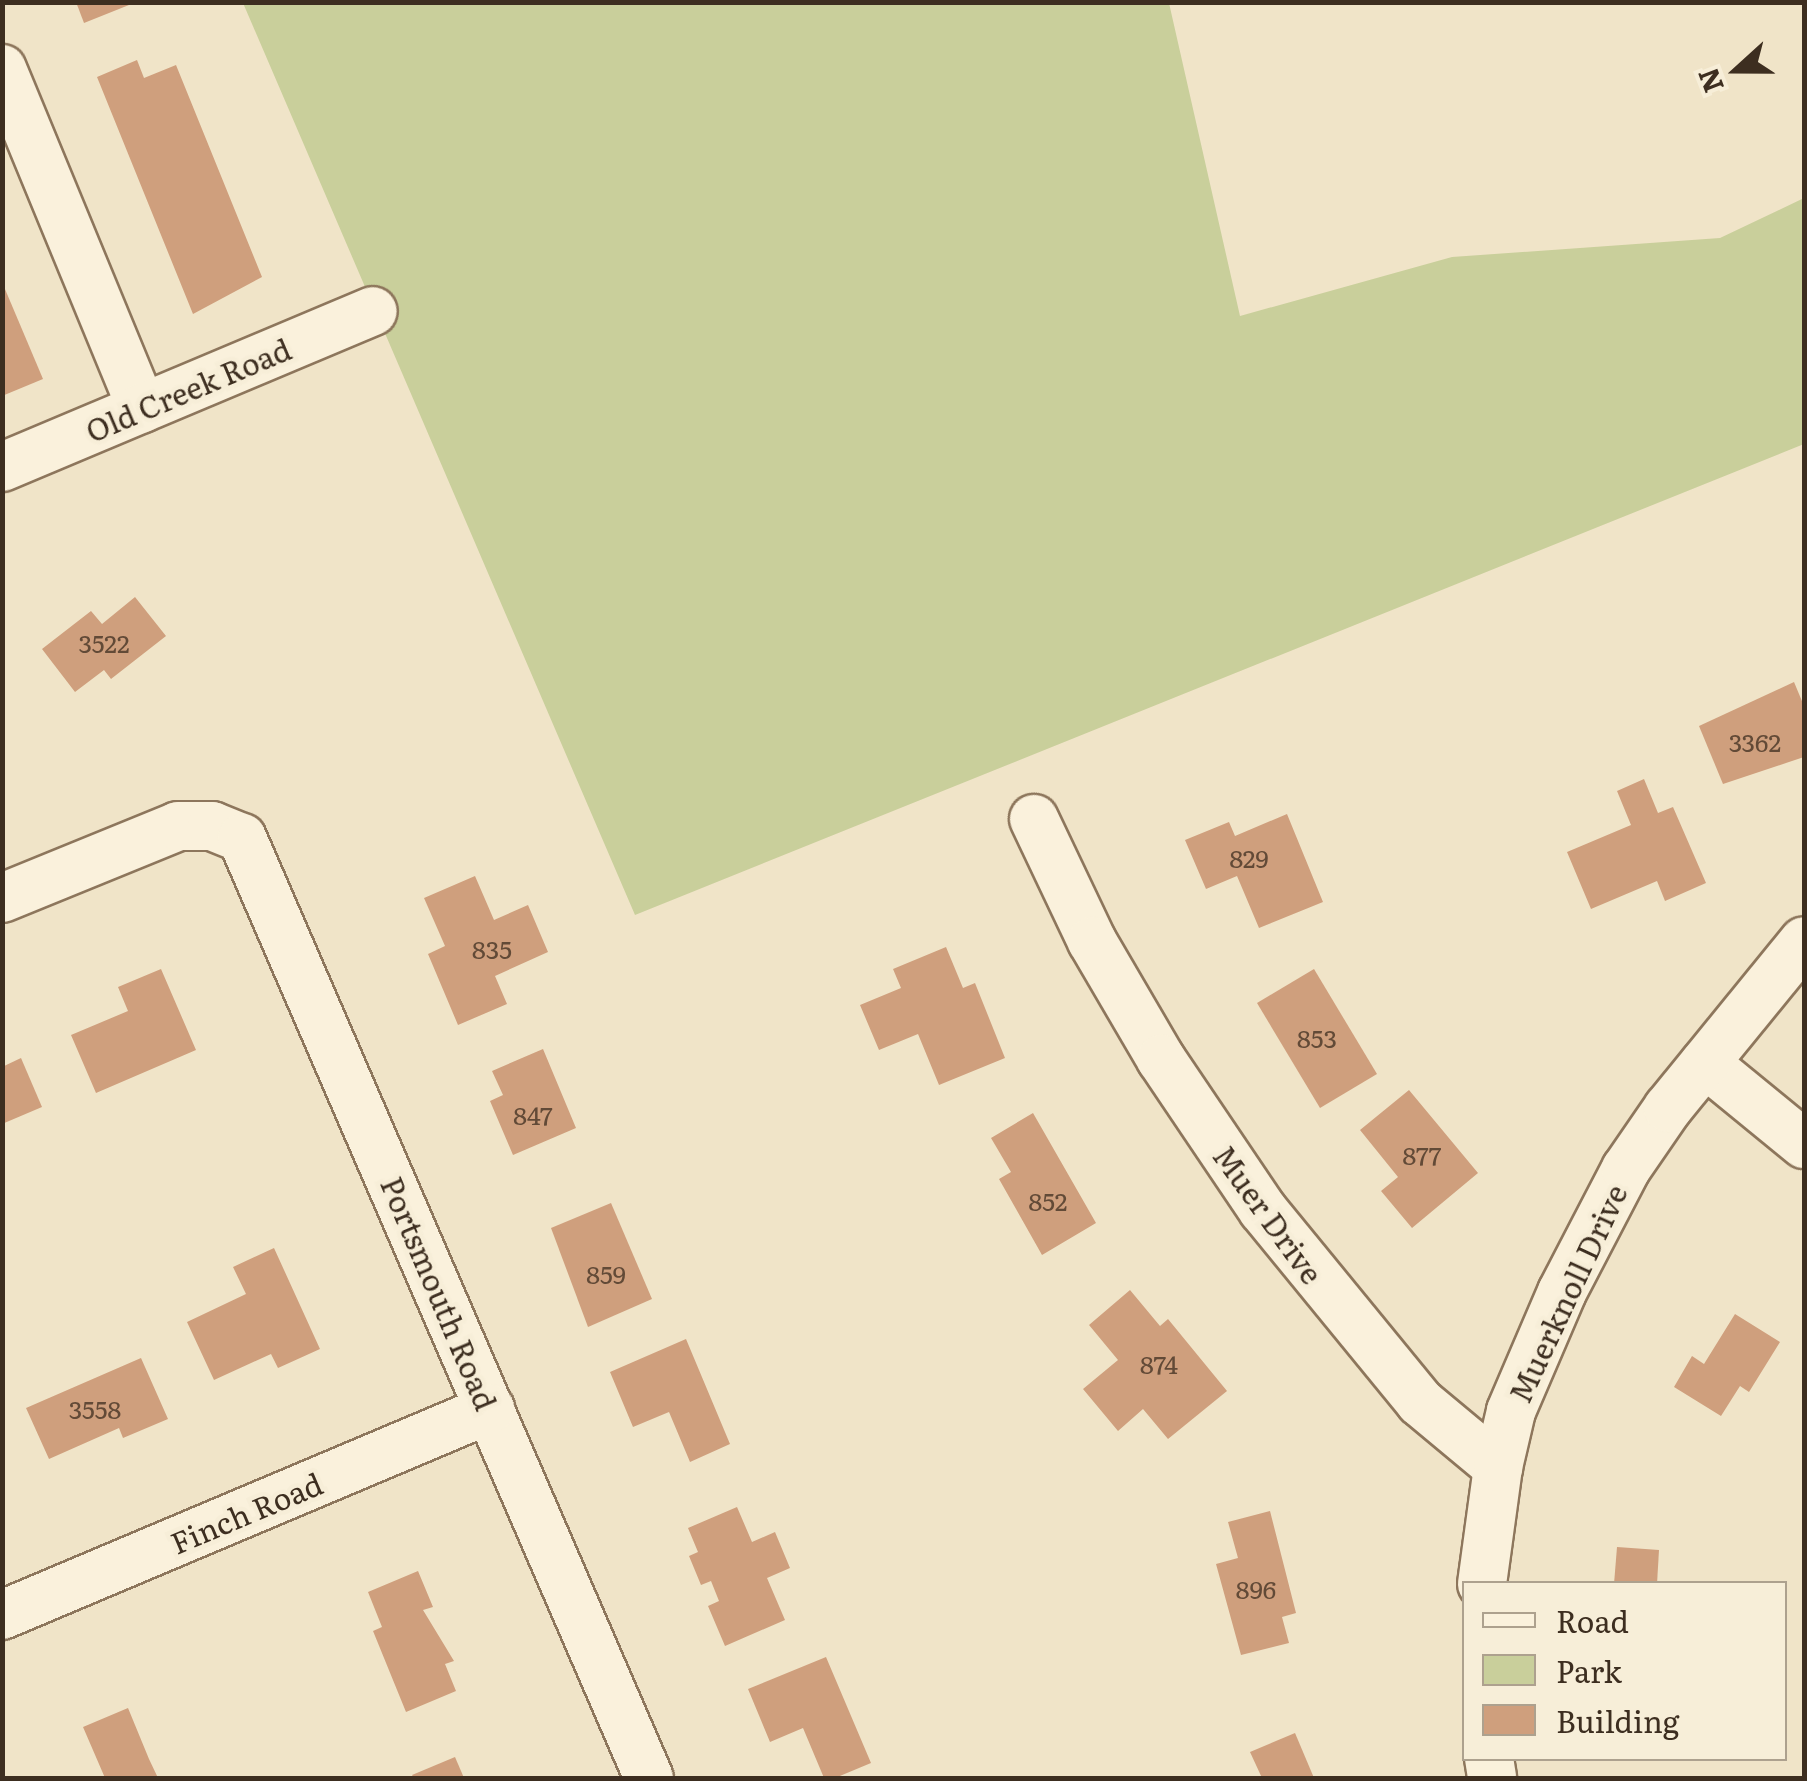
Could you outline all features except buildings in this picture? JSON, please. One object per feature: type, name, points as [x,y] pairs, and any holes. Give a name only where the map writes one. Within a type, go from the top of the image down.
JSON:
[{"type":"street","points":[[2,69],[142,408]]},
{"type":"street","name":"Old Creek Road","points":[[2,467],[373,311]]},
{"type":"street","name":"Muer Drive","points":[[1034,819],[1131,1007],[1263,1210],[1420,1402],[1498,1467]]},
{"type":"street","name":"Portsmouth Road","points":[[2,898],[158,832],[212,826],[242,838],[649,1778]]},
{"type":"street","name":"Muerknoll Drive","points":[[1498,1467],[1510,1411],[1592,1228],[1647,1138],[1804,941]]},
{"type":"street","points":[[1705,1063],[1804,1144]]},
{"type":"street","name":"Finch Road","points":[[2,1615],[490,1409]]},
{"type":"street","points":[[1482,1581],[1498,1467]]},
{"type":"green space","points":[[243,3],[1169,3],[1240,316],[1452,257],[1720,238],[1804,198],[1804,444],[635,915]]}]
